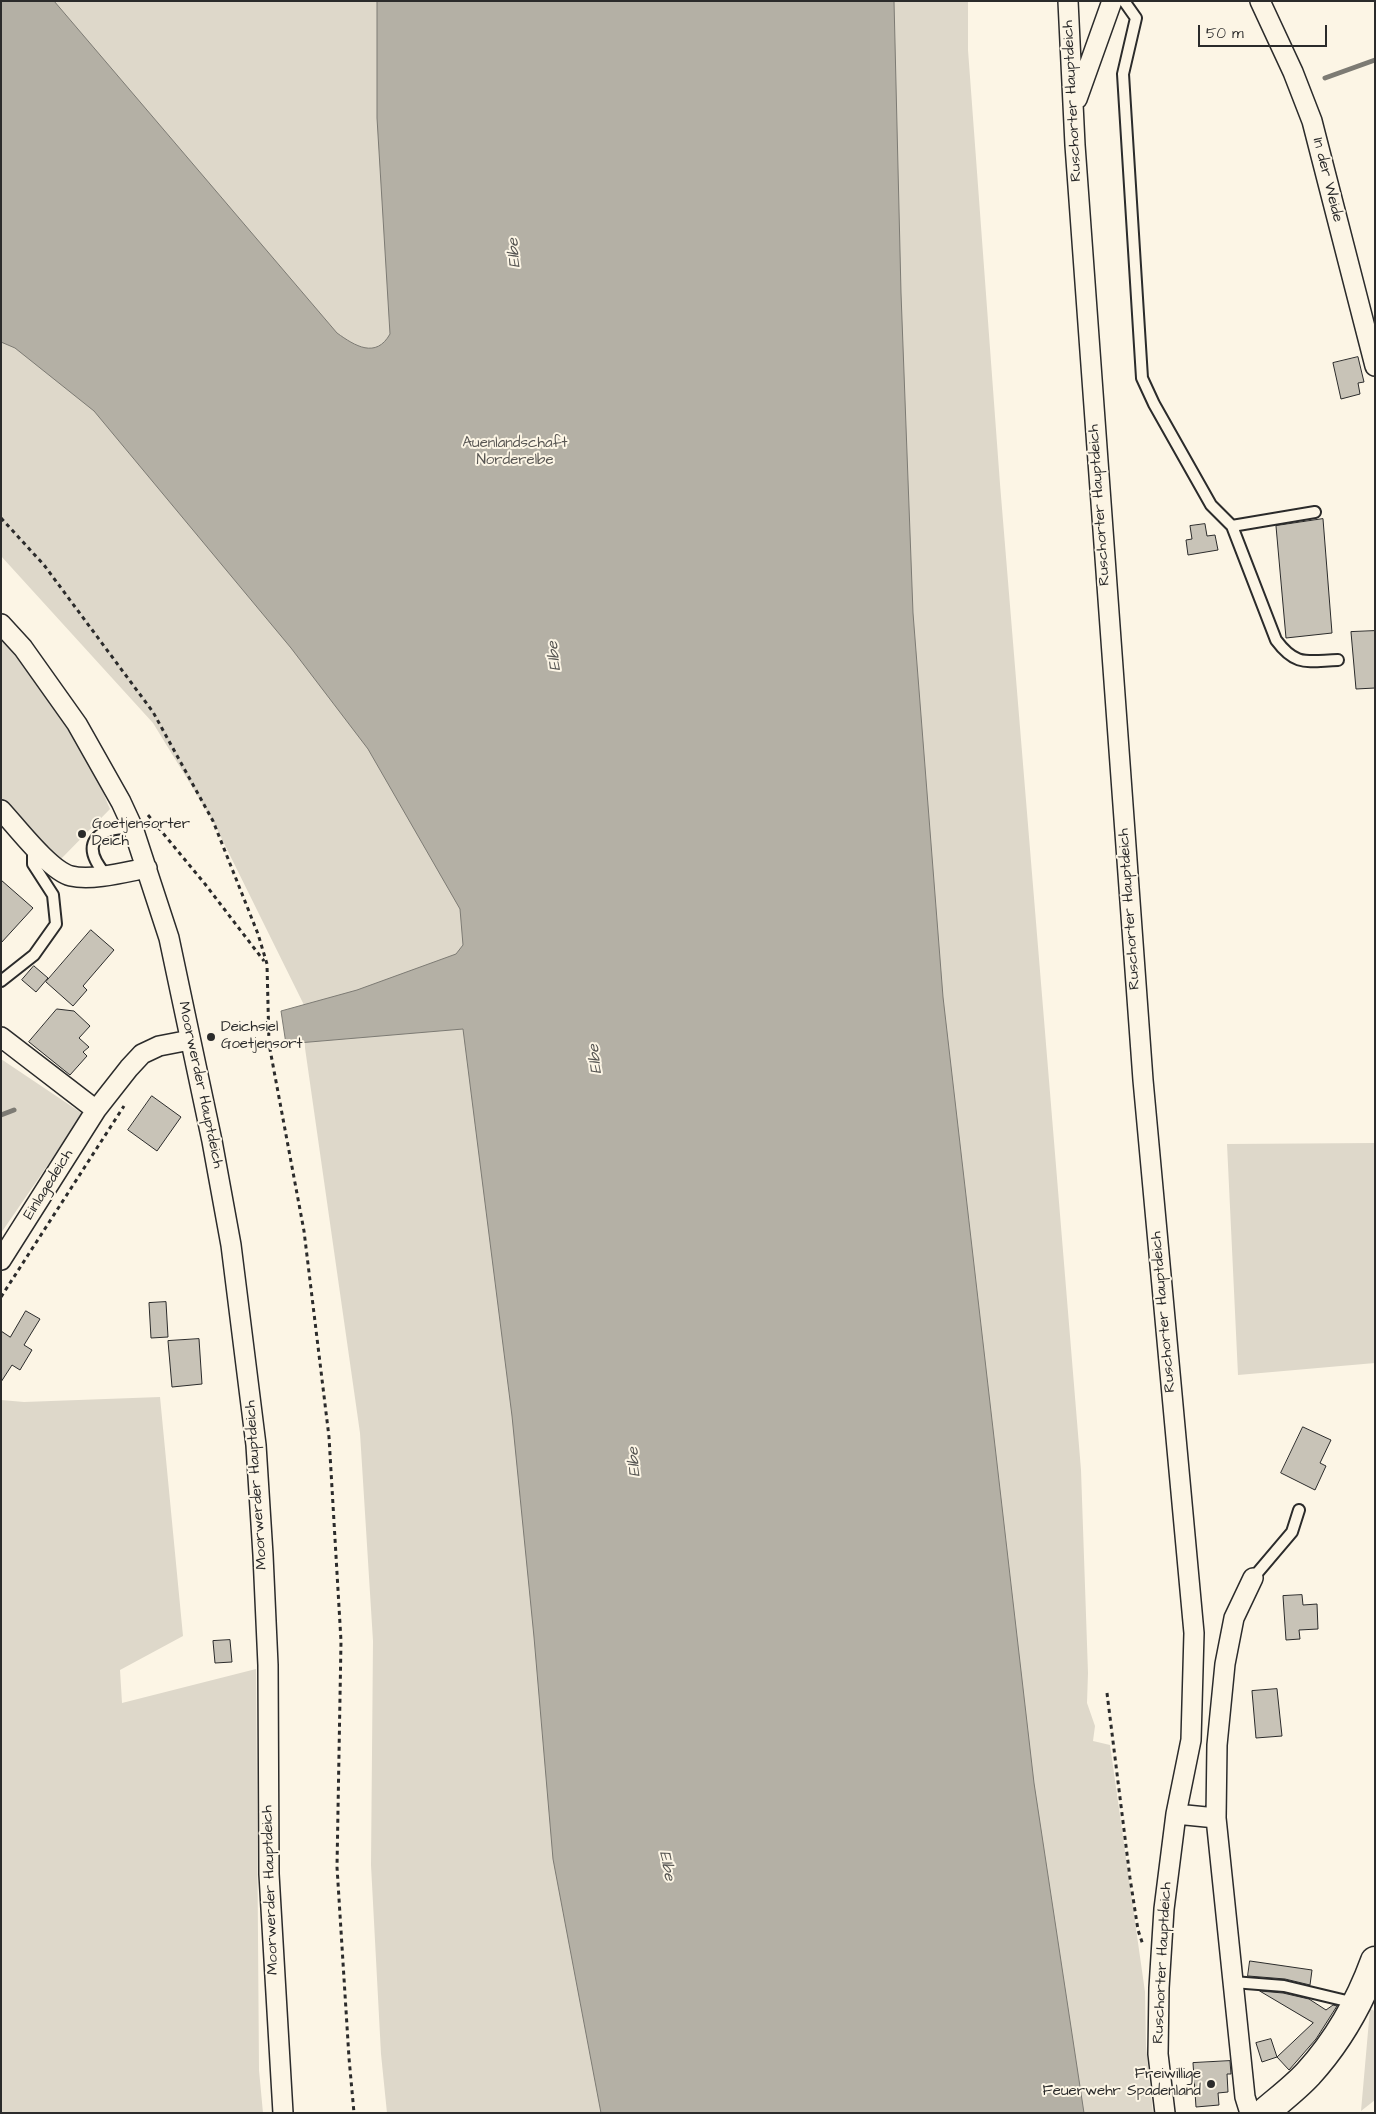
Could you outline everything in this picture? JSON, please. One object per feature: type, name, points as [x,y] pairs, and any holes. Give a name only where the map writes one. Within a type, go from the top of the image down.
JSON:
[{"type":"street","name":"Ruschorter Hauptdeich","points":[[1068,1],[1076,155],[1098,472],[1143,1080],[1194,1633],[1191,1740],[1176,1814],[1164,1909],[1159,1988],[1158,2054],[1165,2113]]},
{"type":"street","points":[[1074,106],[1112,1]]},
{"type":"street","name":"In der Weide","points":[[1260,1],[1294,72],[1312,121],[1375,366]]},
{"type":"street","name":"Moorwerder Hauptdeich","points":[[1,624],[23,648],[77,724],[121,802],[148,868],[169,938],[231,1245],[256,1445],[268,1665],[269,1874],[283,2113]]},
{"type":"street","points":[[1,810],[56,869],[71,876],[88,877],[148,868]]},
{"type":"street","points":[[1,1037],[96,1110]]},
{"type":"street","name":"Einlagedeich","points":[[1,1260],[96,1110],[142,1054],[159,1046],[190,1040]]},
{"type":"street","points":[[1250,2113],[1246,2096],[1216,1818],[1217,1745],[1225,1664],[1234,1618],[1253,1578]]},
{"type":"street","points":[[1176,1814],[1216,1818]]},
{"type":"street","points":[[1264,2113],[1307,2074],[1332,2044],[1356,2004],[1375,1961]]},
{"type":"lane","points":[[1124,1],[1136,18],[1123,74],[1142,378],[1154,404],[1211,505],[1232,526],[1276,640],[1288,655],[1305,661],[1338,660]]},
{"type":"lane","points":[[1232,526],[1315,512]]},
{"type":"lane","points":[[106,875],[97,864],[92,852],[95,840],[102,832],[111,829],[133,828]]},
{"type":"lane","points":[[1,981],[34,955],[56,924],[53,894],[33,864],[32,842]]},
{"type":"lane","points":[[1253,1578],[1292,1532],[1299,1510]]},
{"type":"lane","points":[[1233,1982],[1284,1986],[1356,2004]]},
{"type":"path","points":[[1,518],[44,565],[153,712],[213,821],[258,934],[266,964],[269,1044],[304,1231],[329,1436],[340,1641],[338,1867],[354,2113]]},
{"type":"path","points":[[121,802],[144,811],[205,884],[266,964]]},
{"type":"path","points":[[1,1297],[127,1100]]},
{"type":"path","points":[[1107,1693],[1130,1878],[1138,1930],[1144,1946]]},
{"type":"green space","name":"Auenlandschaft Norderelbe","points":[[1,1],[968,1],[968,50],[1000,484],[1081,1470],[1088,1673],[1087,1703],[1095,1726],[1093,1741],[1110,1745],[1145,1992],[1146,2046],[1153,2113],[387,2113],[381,2054],[371,1865],[373,1641],[360,1433],[305,1048],[304,1005],[213,821],[153,723],[1,556]]},
{"type":"green space","points":[[1,640],[26,668],[63,720],[84,754],[110,809],[58,862],[1,802]]},
{"type":"green space","points":[[1,1059],[83,1114],[1,1233]]},
{"type":"green space","points":[[1375,1143],[1375,1363],[1238,1375],[1227,1144]]},
{"type":"green space","points":[[160,1397],[183,1636],[120,1670],[122,1703],[256,1669],[259,2070],[263,2113],[1,2113],[1,1400],[24,1402]]},
{"type":"green space","points":[[1370,2009],[1375,2011],[1375,2100],[1361,2111]]},
{"type":"water","name":"Auenlandschaft Norderelbe","points":[[1,1],[54,1],[337,333],[358,346],[372,348],[384,342],[390,334],[377,118],[377,1],[894,1],[901,293],[913,613],[943,997],[1034,1783],[1084,2113],[601,2113],[553,1859],[534,1637],[512,1416],[463,1029],[286,1044],[281,1011],[357,990],[456,954],[463,945],[460,909],[368,749],[291,648],[94,411],[15,348],[1,342]]},
{"type":"building","points":[[1358,357],[1364,382],[1358,383],[1360,394],[1341,399],[1333,363]]},
{"type":"building","points":[[1323,519],[1332,633],[1286,638],[1276,526]]},
{"type":"building","points":[[1205,524],[1207,536],[1215,535],[1218,550],[1188,555],[1186,540],[1192,539],[1190,526]]},
{"type":"building","points":[[1375,631],[1375,688],[1356,689],[1351,632]]},
{"type":"building","points":[[1,880],[33,908],[1,943]]},
{"type":"building","points":[[91,930],[114,950],[83,986],[87,990],[73,1006],[46,982]]},
{"type":"building","points":[[34,966],[48,978],[36,992],[22,980]]},
{"type":"building","points":[[57,1009],[74,1011],[90,1026],[79,1038],[89,1047],[83,1052],[87,1056],[70,1075],[29,1042]]},
{"type":"building","points":[[152,1096],[181,1117],[157,1151],[128,1130]]},
{"type":"building","points":[[166,1302],[168,1337],[151,1338],[149,1303]]},
{"type":"building","points":[[26,1311],[40,1319],[24,1345],[32,1350],[20,1370],[12,1365],[1,1382],[1,1331],[10,1337]]},
{"type":"building","points":[[199,1339],[202,1384],[172,1387],[168,1341]]},
{"type":"building","points":[[1303,1427],[1331,1440],[1320,1463],[1326,1466],[1315,1490],[1281,1473]]},
{"type":"building","points":[[1302,1595],[1303,1605],[1317,1604],[1318,1629],[1299,1630],[1300,1639],[1286,1640],[1283,1596]]},
{"type":"building","points":[[230,1640],[232,1662],[215,1663],[213,1641]]},
{"type":"building","points":[[1277,1689],[1282,1736],[1256,1738],[1252,1691]]},
{"type":"building","points":[[1250,1961],[1312,1970],[1310,1985],[1285,1979],[1248,1976]]},
{"type":"building","points":[[1260,1991],[1283,1993],[1309,1999],[1326,2010],[1333,2005],[1337,2006],[1316,2039],[1289,2070],[1277,2057],[1313,2023]]},
{"type":"building","points":[[1271,2039],[1277,2057],[1262,2062],[1256,2043]]},
{"type":"building","name":"Freiwillige Feuerwehr Spadenland","points":[[1230,2061],[1231,2074],[1227,2074],[1228,2092],[1218,2093],[1219,2105],[1196,2107],[1193,2063]]},
{"type":"waterway","points":[[1325,78],[1375,60]]},
{"type":"waterway","points":[[1,1115],[14,1110]]},
{"type":"place","name":"Goetjensorter Deich","points":[[82,834]]},
{"type":"place","name":"Deichsiel Goetjensort","points":[[211,1037]]},
{"type":"place","name":"Freiwillige Feuerwehr Spadenland","points":[[1211,2084]]},
{"type":"water label","name":"Elbe","points":[[515,253]]},
{"type":"water label","name":"Elbe","points":[[555,656]]},
{"type":"water label","name":"Elbe","points":[[596,1059]]},
{"type":"water label","name":"Elbe","points":[[635,1462]]},
{"type":"water label","name":"Elbe","points":[[666,1866]]}]
